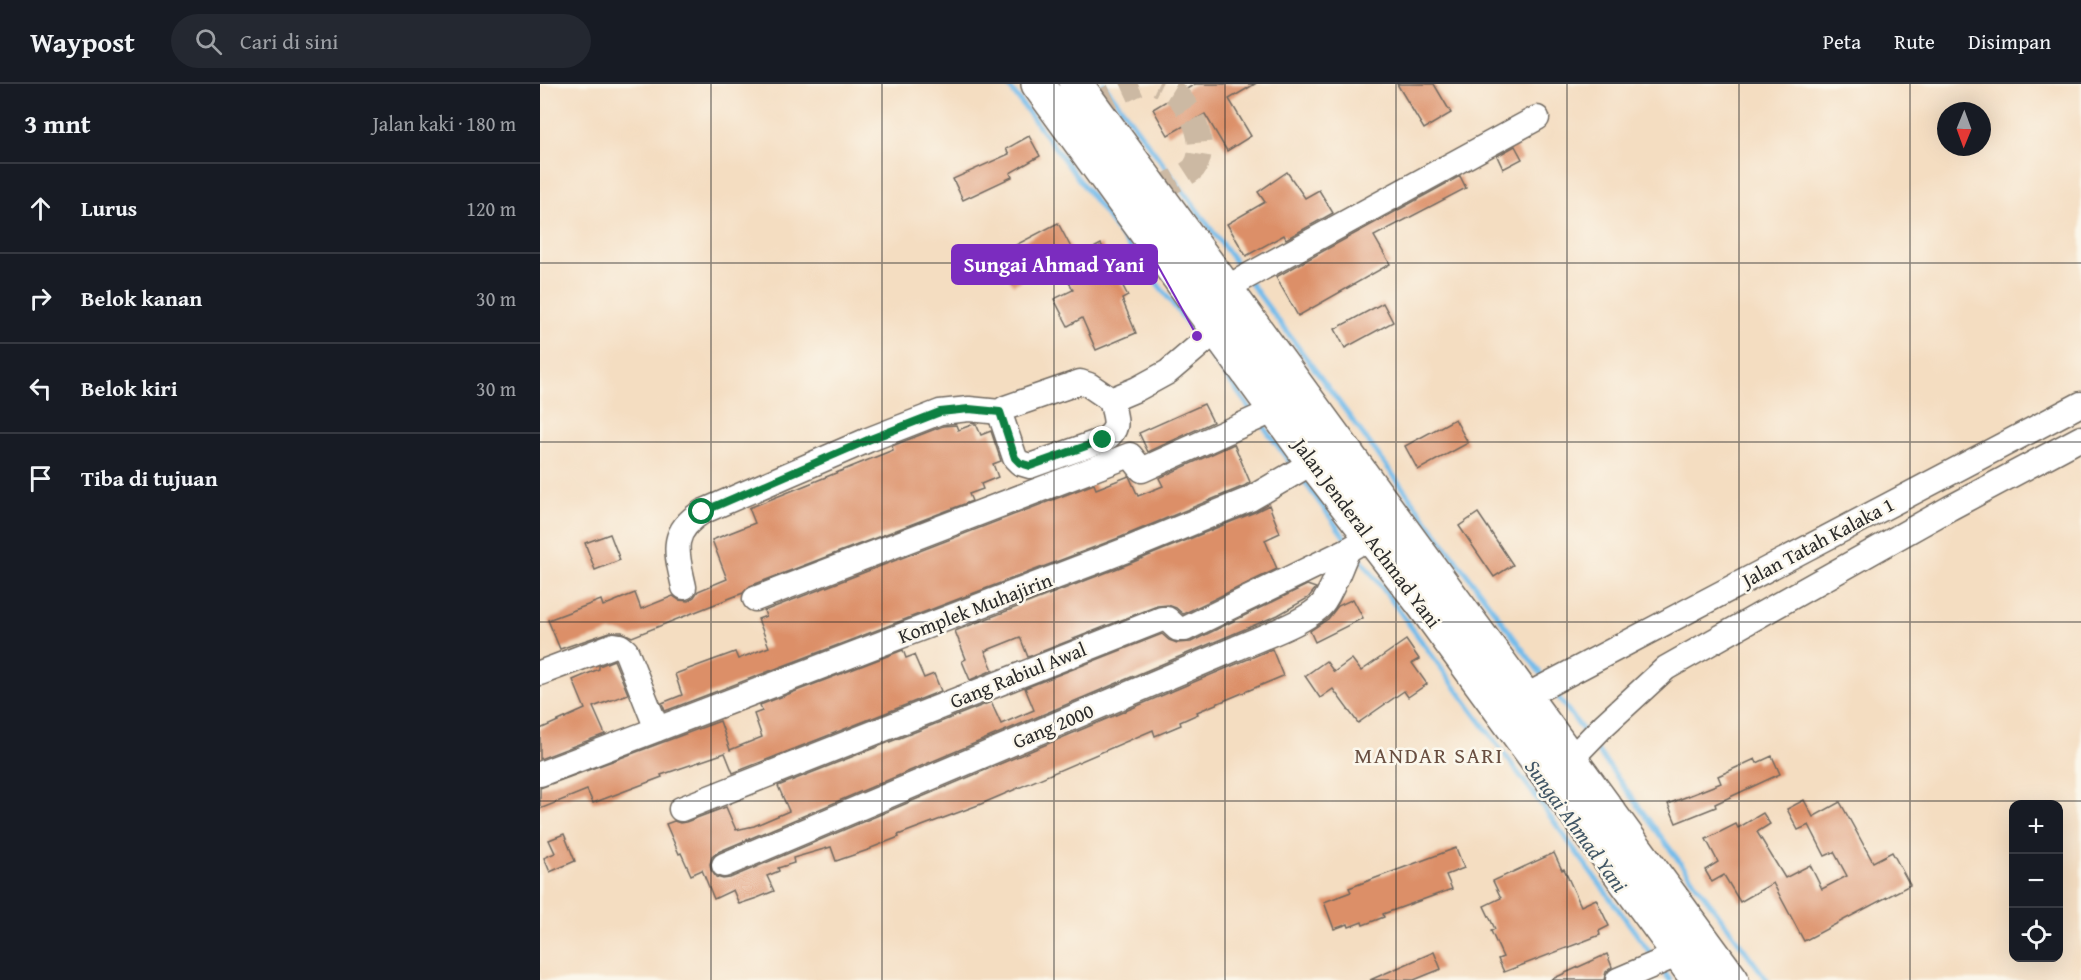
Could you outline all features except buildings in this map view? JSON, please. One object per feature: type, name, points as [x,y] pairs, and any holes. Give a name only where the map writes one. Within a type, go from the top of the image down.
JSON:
[{"type":"highway","name":"Jalan Jenderal Achmad Yani","points":[[1038,84],[1204,342],[1264,415],[1301,469],[1359,544],[1436,600],[1541,688],[1577,753],[1732,980]]},
{"type":"highway","name":"Jalan Jenderal Achmad Yani","points":[[1076,84],[1241,280],[1436,600],[1664,960],[1698,980]]},
{"type":"street","points":[[1241,280],[1537,118]]},
{"type":"street","points":[[1111,400],[1168,372],[1204,342]]},
{"type":"street","points":[[684,587],[676,549],[680,531],[691,519],[702,512],[868,440],[940,412],[969,409],[1000,412],[1005,408],[1080,382],[1089,385],[1111,400],[1116,420],[1115,430],[1103,440],[1030,466],[1020,463],[1015,458],[1000,412]]},
{"type":"street","name":"Jalan Tatah Kalaka 1","points":[[1541,688],[2081,405]]},
{"type":"street","points":[[755,599],[1130,455],[1142,470],[1264,415]]},
{"type":"street","points":[[1577,753],[1666,668],[1950,508],[2081,438]]},
{"type":"street","name":"Komplek Muhajirin","points":[[540,774],[1126,550],[1250,499],[1301,469]]},
{"type":"street","name":"Gang Rabiul Awal","points":[[681,808],[1162,619],[1167,619],[1178,629],[1185,629],[1359,544]]},
{"type":"street","name":"Gang 2000","points":[[724,865],[1216,658],[1304,618],[1316,611],[1325,601],[1359,544]]},
{"type":"street","points":[[540,673],[614,645],[620,646],[626,651],[657,729]]},
{"type":"street","points":[[1617,980],[1664,960]]},
{"type":"waterway","name":"Sungai Ahmad Yani","points":[[1007,84],[1199,339]]},
{"type":"waterway","name":"Sungai Ahmad Yani","points":[[1104,84],[1242,271]]},
{"type":"waterway","name":"Sungai Ahmad Yani","points":[[1249,281],[1544,678]]},
{"type":"waterway","name":"Sungai Ahmad Yani","points":[[1206,349],[1254,414]]},
{"type":"waterway","name":"Sungai Ahmad Yani","points":[[1262,424],[1293,467]]},
{"type":"waterway","name":"Sungai Ahmad Yani","points":[[1301,477],[1348,542]]},
{"type":"waterway","name":"Sungai Ahmad Yani","points":[[1356,552],[1654,958]]},
{"type":"waterway","name":"Sungai Ahmad Yani","points":[[1553,690],[1587,736]]},
{"type":"waterway","name":"Sungai Ahmad Yani","points":[[1594,746],[1767,980]]},
{"type":"waterway","name":"Sungai Ahmad Yani","points":[[1661,968],[1670,980]]},
{"type":"tunnel","points":[[1091,106],[1138,84]]},
{"type":"tunnel","points":[[1155,191],[1191,171],[1198,160],[1200,150],[1194,120],[1184,103],[1176,94],[1158,84]]},
{"type":"place","name":"Sungai Ahmad Yani","points":[[1197,336]]},
{"type":"district","name":"MANDAR SARI","points":[[1429,755]]},
{"type":"route","points":[[702,512],[868,440],[940,412],[969,409],[1000,412],[1015,458],[1020,463],[1030,466],[1103,440]]}]
